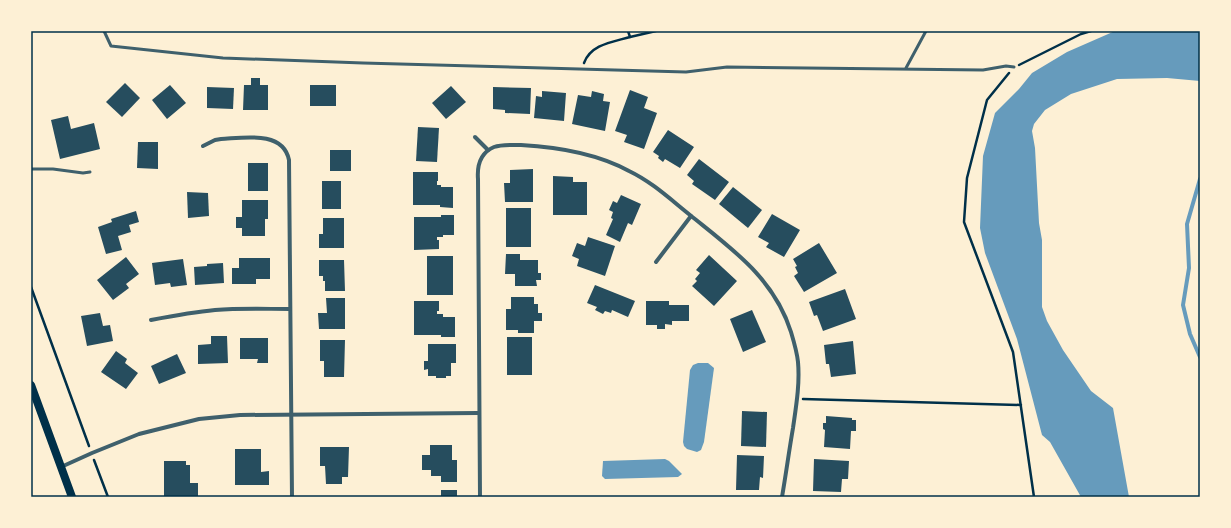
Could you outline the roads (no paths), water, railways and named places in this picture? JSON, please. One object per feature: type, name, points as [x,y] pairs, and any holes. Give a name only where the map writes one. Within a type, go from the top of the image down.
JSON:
[{"type":"main road","points":[[31,385],[72,497]]},
{"type":"street","points":[[475,137],[488,150]]},
{"type":"street","points":[[203,146],[215,140],[221,139],[262,138],[271,139],[280,144],[288,153],[292,497]]},
{"type":"street","points":[[480,497],[478,413],[477,169],[478,162],[488,150],[500,145],[544,146],[578,152],[629,170],[652,184],[735,251],[770,288],[779,303],[791,333],[798,362],[797,399],[782,497]]},
{"type":"street","points":[[656,262],[691,216]]},
{"type":"street","points":[[151,320],[214,310],[290,309]]},
{"type":"street","points":[[61,467],[139,434],[199,419],[240,415],[478,413]]},
{"type":"lane","points":[[104,31],[111,46],[223,58],[686,72],[727,67],[983,70],[1006,66],[1014,67]]},
{"type":"lane","points":[[906,68],[926,31]]},
{"type":"lane","points":[[31,170],[53,169],[83,173],[90,172]]},
{"type":"water","points":[[1115,31],[1200,31],[1200,81],[1167,78],[1117,79],[1071,94],[1045,110],[1034,124],[1032,131],[1035,148],[1039,223],[1042,240],[1042,307],[1047,321],[1063,350],[1091,391],[1113,408],[1129,497],[1081,497],[1050,442],[1042,435],[1017,339],[985,253],[980,228],[983,156],[995,113],[1019,89],[1032,73],[1067,52]]},
{"type":"water","points":[[698,363],[708,363],[714,368],[704,442],[701,450],[697,452],[687,449],[683,442],[690,370],[693,365]]},
{"type":"water","points":[[665,459],[682,474],[678,477],[605,479],[602,476],[603,461]]},
{"type":"waterway","points":[[1200,179],[1187,224],[1189,268],[1183,305],[1190,334],[1200,357]]}]
